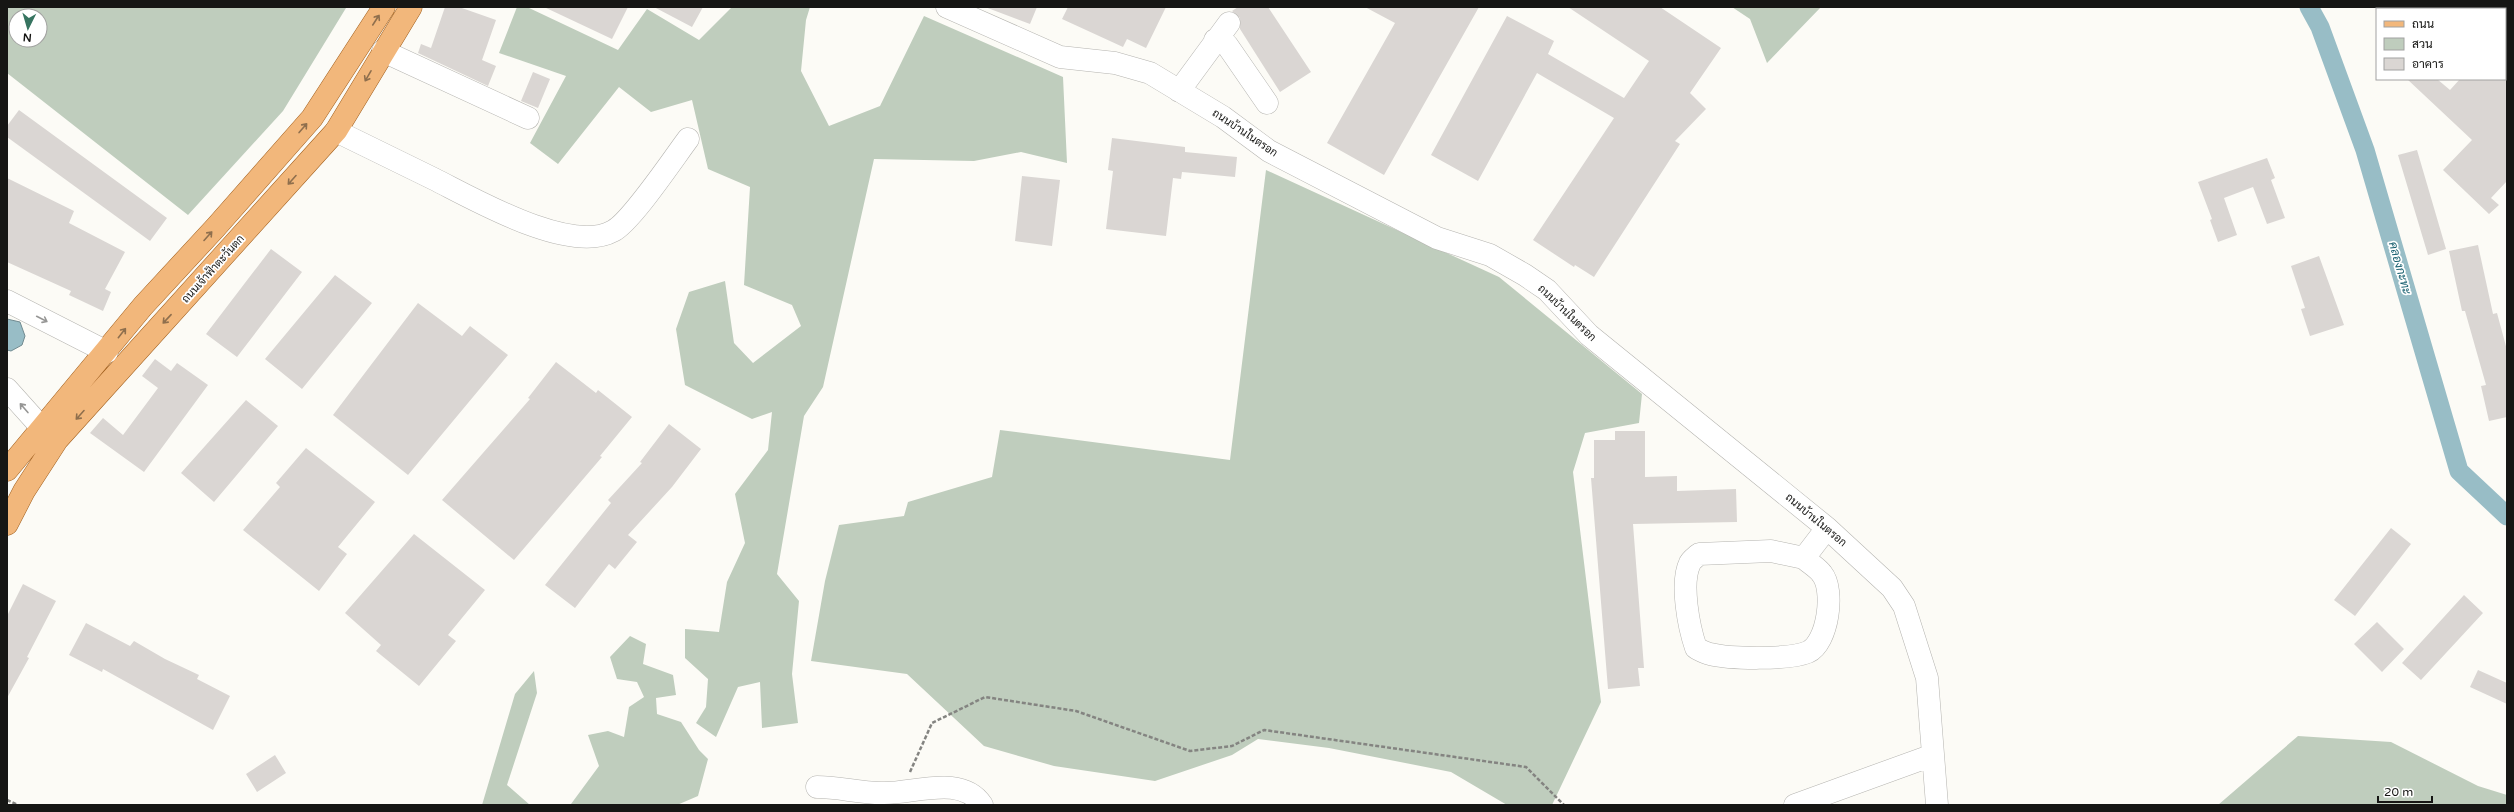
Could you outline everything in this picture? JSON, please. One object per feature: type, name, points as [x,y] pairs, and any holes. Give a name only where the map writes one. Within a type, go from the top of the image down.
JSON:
[{"type":"main road","points":[[7,470],[107,352],[143,306],[216,227],[312,118],[384,7]]},
{"type":"main road","name":"ถนนเจ้าฟ้าตะวันตก","points":[[7,524],[24,491],[57,440],[336,131],[410,7]]},
{"type":"street","name":"ถนนบ้านในตรอก","points":[[948,7],[1060,57],[1115,63],[1150,73],[1223,117],[1269,151],[1436,238],[1490,255],[1525,275],[1546,290],[1589,335],[1827,528],[1887,583],[1904,606],[1927,678],[1937,805]]},
{"type":"street","points":[[1179,91],[1215,40],[1229,23]]},
{"type":"street","points":[[1215,40],[1227,45],[1267,103]]},
{"type":"street","points":[[383,51],[528,118]]},
{"type":"street","points":[[336,131],[517,221],[562,234],[591,237],[613,231],[633,211],[688,139]]},
{"type":"street","points":[[7,301],[107,352]]},
{"type":"street","points":[[7,389],[42,428]]},
{"type":"street","points":[[1804,558],[1827,528]]},
{"type":"street","points":[[1771,551],[1804,558],[1823,574],[1828,591],[1825,630],[1819,642],[1809,652],[1793,656],[1756,658],[1710,654],[1696,648],[1688,625],[1686,592],[1690,563],[1699,554],[1771,551]]},
{"type":"street","points":[[1795,805],[1933,755]]},
{"type":"street","points":[[817,787],[900,793],[948,787],[975,797],[982,805]]},
{"type":"path","points":[[900,793],[932,723],[985,697],[1076,711],[1190,751],[1232,746],[1264,730],[1526,767],[1564,805]]},
{"type":"path","points":[[7,800],[18,805]]},
{"type":"green space","points":[[7,7],[346,8],[283,111],[188,215],[7,73]]},
{"type":"green space","points":[[517,7],[527,7],[618,50],[647,9],[699,40],[732,7],[810,7],[806,20],[801,71],[829,126],[880,106],[924,16],[1063,77],[1067,163],[1021,152],[974,161],[874,159],[823,387],[804,416],[777,574],[799,601],[792,674],[798,723],[762,728],[760,682],[738,687],[716,737],[696,723],[706,707],[708,679],[685,658],[685,629],[719,632],[727,582],[745,543],[735,494],[768,450],[772,412],[752,419],[685,385],[676,329],[689,292],[725,281],[734,343],[753,363],[801,326],[792,305],[744,285],[750,187],[708,169],[692,100],[651,112],[619,87],[558,164],[530,143],[566,76],[499,53]]},
{"type":"green space","points":[[1732,7],[1821,7],[1767,63],[1750,19]]},
{"type":"green space","points":[[1266,170],[1499,277],[1642,394],[1639,423],[1585,433],[1573,472],[1601,702],[1552,805],[1507,805],[1451,772],[1329,748],[1258,739],[1232,755],[1155,781],[1054,766],[984,746],[907,674],[811,661],[825,581],[839,525],[904,516],[908,502],[992,477],[1000,430],[1230,460]]},
{"type":"green space","points":[[630,636],[646,644],[643,664],[673,675],[676,695],[656,698],[657,714],[681,722],[699,750],[708,759],[698,796],[677,805],[567,805],[571,804],[599,766],[588,735],[608,731],[624,737],[629,707],[644,697],[637,682],[617,679],[610,657]]},
{"type":"green space","points":[[534,671],[537,693],[507,785],[530,805],[482,805],[515,694]]},
{"type":"green space","points":[[2298,736],[2391,742],[2478,786],[2507,795],[2507,805],[2218,805]]},
{"type":"water","points":[[7,319],[20,322],[25,336],[22,345],[11,351],[7,350]]},
{"type":"building","points":[[445,7],[459,7],[496,20],[482,60],[496,66],[488,86],[418,53],[421,44],[431,48]]},
{"type":"building","points":[[544,7],[628,7],[612,39]]},
{"type":"building","points":[[654,7],[703,7],[692,27]]},
{"type":"building","points":[[985,7],[1037,7],[1030,24]]},
{"type":"building","points":[[1068,7],[1166,7],[1146,48],[1127,39],[1123,47],[1062,19]]},
{"type":"building","points":[[1238,7],[1268,7],[1311,72],[1280,92],[1240,29],[1240,18],[1232,11]]},
{"type":"building","points":[[1365,7],[1479,7],[1384,175],[1327,143],[1395,23]]},
{"type":"building","points":[[1568,7],[1660,7],[1721,48],[1690,93],[1706,109],[1675,141],[1680,144],[1594,277],[1575,265],[1574,267],[1533,240],[1614,118],[1537,73],[1478,181],[1431,155],[1507,16],[1554,41],[1548,54],[1624,98],[1649,61]]},
{"type":"building","points":[[533,72],[550,79],[538,108],[521,101]]},
{"type":"building","points":[[2507,79],[2507,181],[2491,198],[2499,205],[2489,214],[2443,170],[2472,140],[2408,80],[2438,80],[2450,90],[2459,80]]},
{"type":"building","points":[[19,110],[167,218],[150,241],[7,137],[7,126]]},
{"type":"building","points":[[1112,138],[1185,147],[1185,152],[1237,157],[1235,177],[1182,172],[1181,179],[1173,178],[1166,236],[1106,229],[1113,171],[1108,170]]},
{"type":"building","points":[[2417,150],[2446,249],[2428,255],[2398,155]]},
{"type":"building","points":[[2267,158],[2275,178],[2271,180],[2285,218],[2267,224],[2253,187],[2224,198],[2237,235],[2218,242],[2210,220],[2212,219],[2198,182]]},
{"type":"building","points":[[1022,176],[1060,180],[1052,246],[1015,241]]},
{"type":"building","points":[[7,178],[74,211],[69,223],[125,252],[105,289],[111,292],[103,311],[69,295],[71,291],[7,262]]},
{"type":"building","points":[[2478,245],[2493,314],[2497,313],[2507,350],[2507,417],[2489,421],[2481,386],[2486,385],[2465,311],[2462,311],[2449,251]]},
{"type":"building","points":[[271,249],[302,272],[237,357],[206,334]]},
{"type":"building","points":[[2319,256],[2344,325],[2310,336],[2301,309],[2305,308],[2291,266]]},
{"type":"building","points":[[335,275],[372,303],[302,389],[265,359]]},
{"type":"building","points":[[418,303],[462,336],[470,326],[508,355],[408,475],[333,415]]},
{"type":"building","points":[[155,359],[171,371],[177,363],[208,385],[144,472],[90,433],[103,418],[123,435],[158,388],[142,376]]},
{"type":"building","points":[[556,362],[596,393],[598,390],[632,417],[600,456],[602,457],[514,560],[442,500],[530,399],[528,398]]},
{"type":"building","points":[[246,400],[278,426],[214,502],[181,473]]},
{"type":"building","points":[[669,424],[701,449],[672,487],[628,535],[637,542],[615,569],[609,564],[575,608],[545,585],[611,503],[608,500],[642,463],[640,462]]},
{"type":"building","points":[[1615,431],[1645,431],[1645,477],[1677,476],[1677,491],[1736,489],[1737,522],[1633,524],[1644,668],[1638,668],[1640,686],[1608,689],[1591,478],[1594,478],[1594,440],[1615,440]]},
{"type":"building","points":[[306,448],[375,502],[338,547],[347,554],[319,591],[243,530],[280,487],[276,483]]},
{"type":"building","points":[[2391,528],[2411,544],[2355,616],[2334,600]]},
{"type":"building","points":[[414,534],[485,590],[448,635],[456,641],[419,686],[376,651],[381,645],[345,613]]},
{"type":"building","points":[[23,584],[56,601],[27,657],[29,658],[7,698],[7,616]]},
{"type":"building","points":[[2464,595],[2483,613],[2421,680],[2402,663]]},
{"type":"building","points":[[2377,622],[2404,649],[2382,672],[2354,644]]},
{"type":"building","points":[[86,623],[130,646],[134,641],[165,659],[199,675],[197,679],[230,696],[213,730],[103,669],[102,672],[69,655]]},
{"type":"building","points":[[2478,670],[2507,683],[2507,704],[2470,687]]},
{"type":"building","points":[[275,755],[286,773],[257,792],[246,774]]},
{"type":"waterway","name":"คลองกะทะ","points":[[2309,7],[2320,27],[2365,150],[2459,471],[2507,516]]}]
